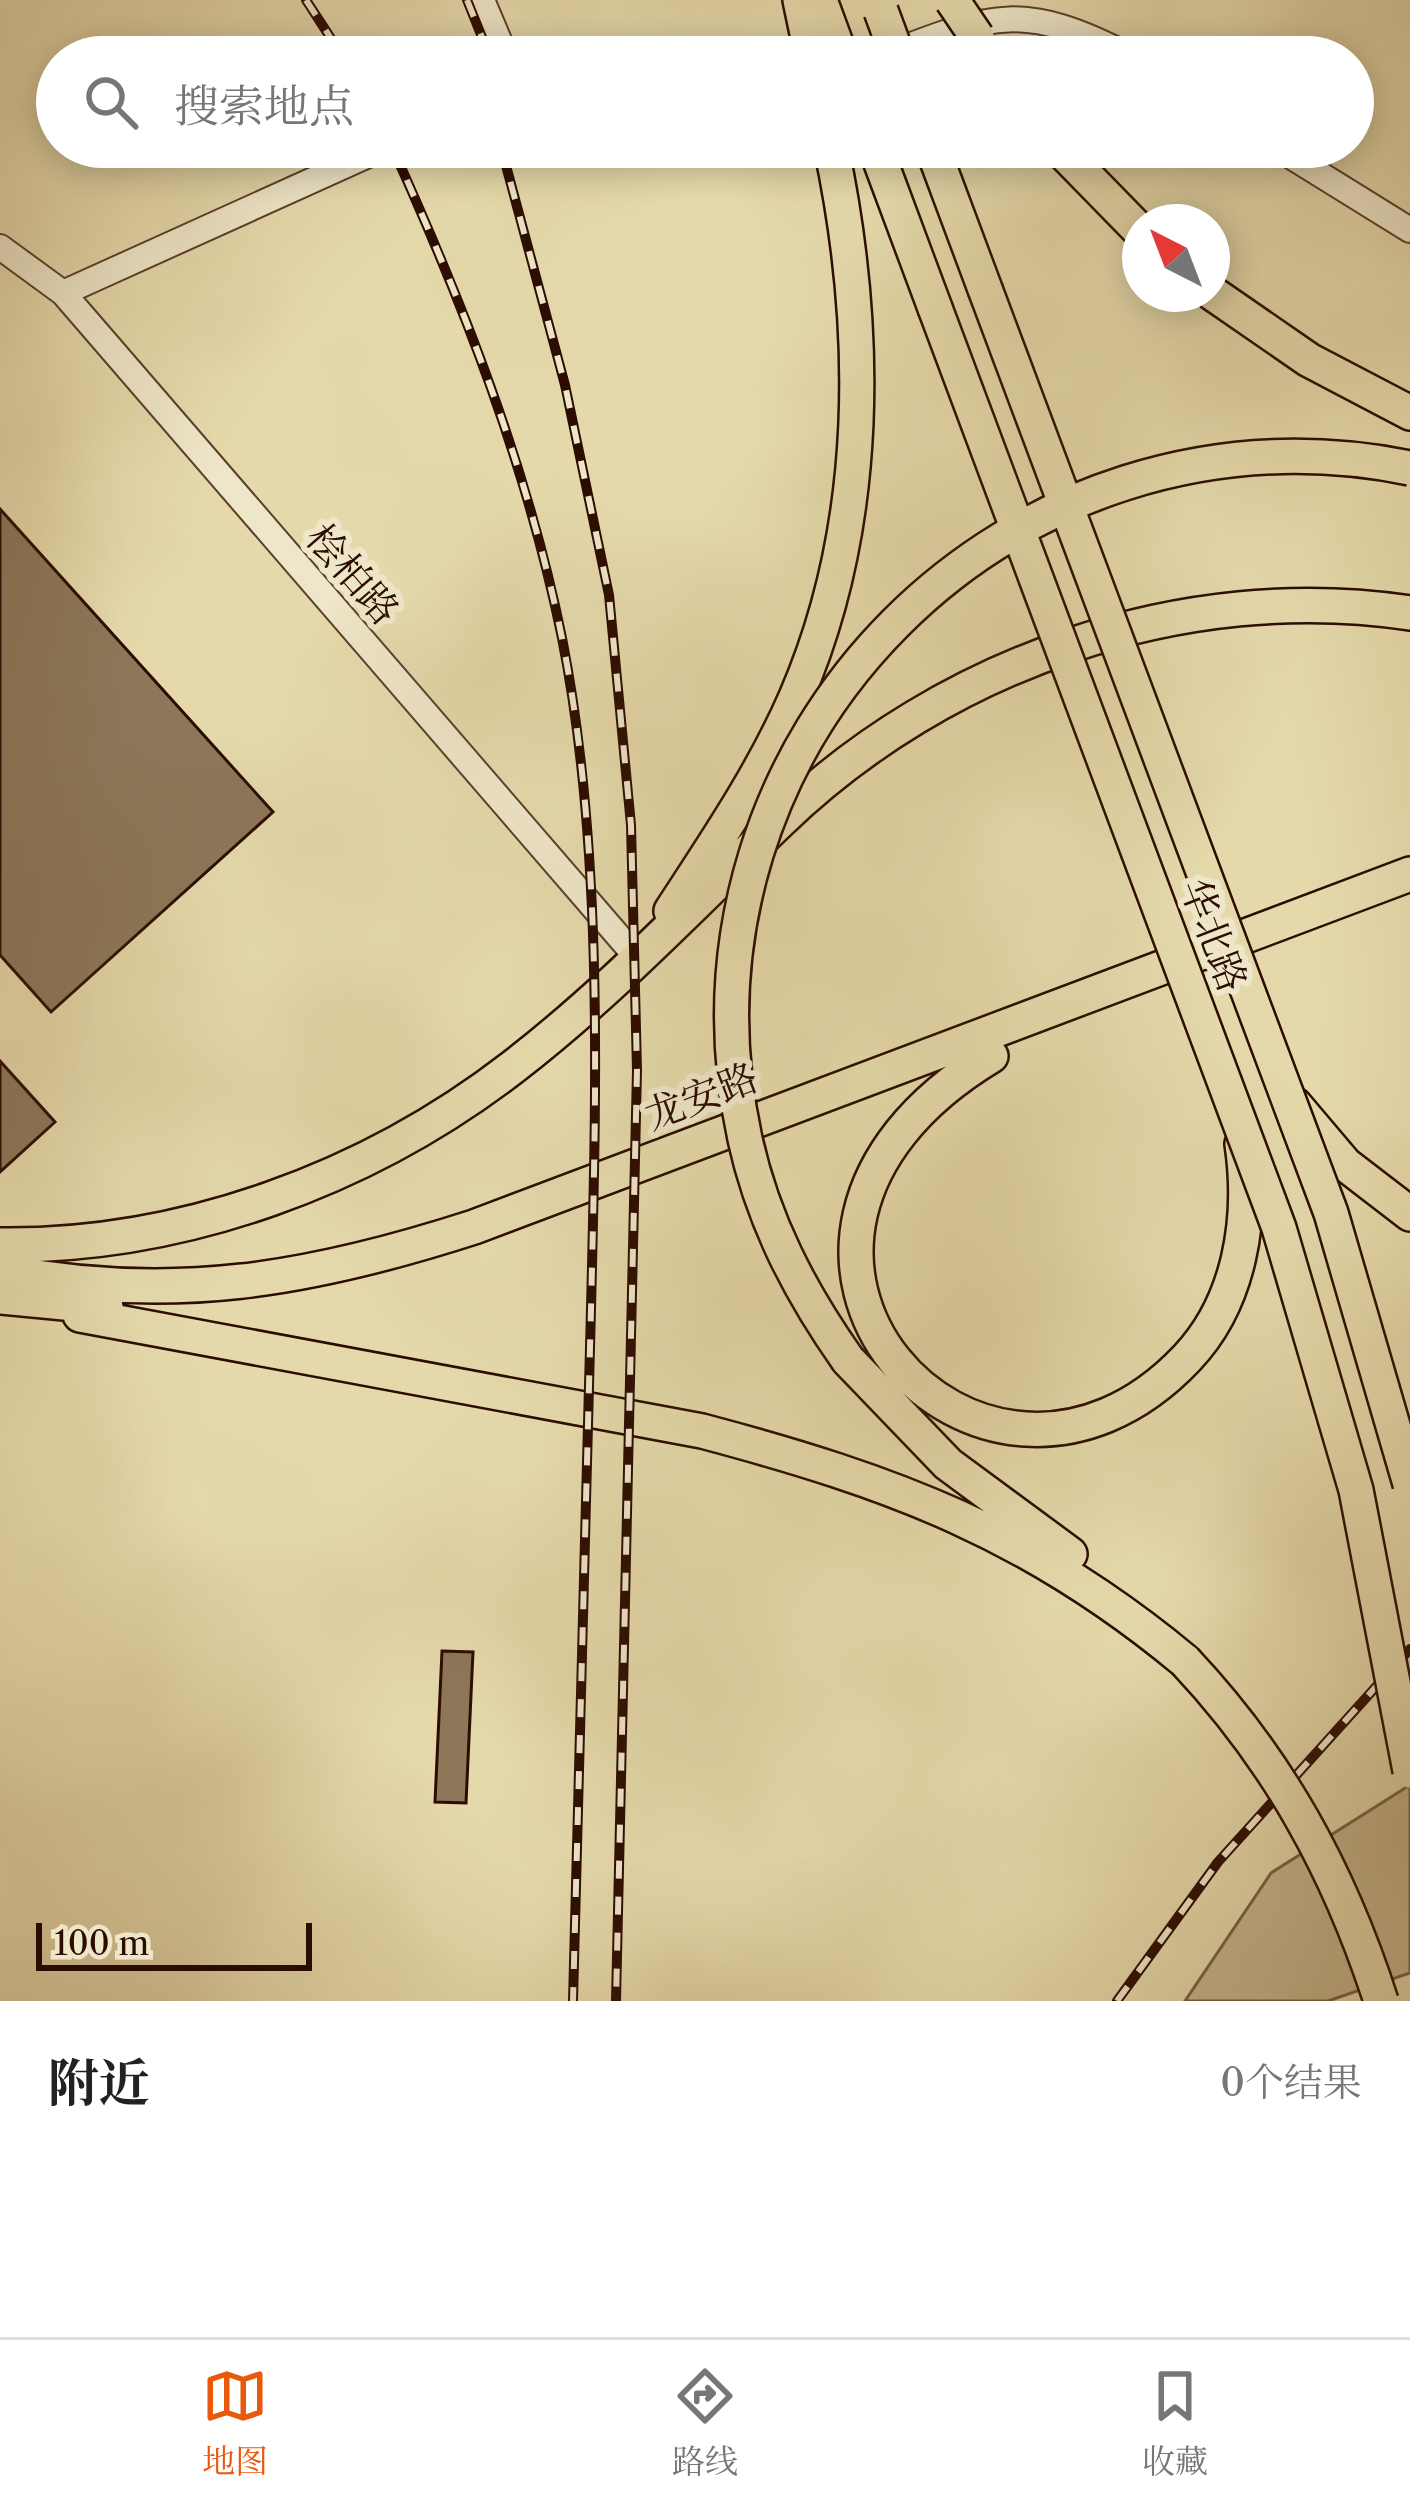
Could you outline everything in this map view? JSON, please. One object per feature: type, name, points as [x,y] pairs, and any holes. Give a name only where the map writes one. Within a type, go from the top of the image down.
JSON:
[{"type":"highway","points":[[800,0],[822,36]]},
{"type":"highway","points":[[952,0],[976,36]]},
{"type":"highway","points":[[879,5],[890,36]]},
{"type":"highway","points":[[639,960],[772,748],[798,693],[834,578],[856,442],[859,368],[854,281],[835,168]]},
{"type":"highway","name":"华北路","points":[[883,168],[1293,1271],[1356,1490],[1410,1771]]},
{"type":"highway","name":"华北路","points":[[940,168],[1283,1086],[1363,1312],[1410,1484]]},
{"type":"highway","points":[[1078,168],[1122,213]]},
{"type":"highway","points":[[1230,305],[1309,360],[1410,413]]},
{"type":"highway","points":[[1381,2001],[1364,1949],[1304,1814],[1232,1711],[1107,1584],[908,1428],[817,1316],[772,1227],[745,1136],[733,1036],[741,927],[766,833],[823,714],[888,630],[966,560],[1049,509],[1102,487],[1195,462],[1294,453],[1410,468]]},
{"type":"highway","points":[[0,1246],[106,1237],[190,1221],[312,1184],[448,1113],[512,1068],[639,960],[826,782],[903,727],[983,682],[1071,645],[1144,625],[1309,604],[1410,613]]},
{"type":"highway","name":"龙安路","points":[[4,1289],[219,1287],[378,1258],[474,1227],[1410,874]]},
{"type":"highway","name":"龙安路","points":[[4,1289],[219,1307],[301,1298],[384,1280],[483,1248],[1410,897]]},
{"type":"highway","points":[[991,1056],[925,1102],[898,1131],[861,1200],[854,1270],[863,1307],[881,1343],[927,1393],[960,1413],[997,1425],[1028,1430],[1092,1421],[1149,1393],[1192,1353],[1228,1295],[1244,1226],[1247,1185],[1236,1112]]},
{"type":"highway","points":[[1283,1086],[1345,1164],[1410,1214]]},
{"type":"highway","points":[[4,1289],[173,1336],[702,1431],[884,1485],[1058,1566],[1185,1661]]},
{"type":"street","points":[[482,0],[497,36]]},
{"type":"street","points":[[943,36],[1011,13],[1069,21],[1094,36]]},
{"type":"street","points":[[63,293],[340,168]]},
{"type":"street","points":[[1310,168],[1410,230]]},
{"type":"street","name":"桧柏路","points":[[0,247],[63,293],[639,960]]},
{"type":"shaded area","points":[[1410,1785],[1410,1973],[1328,2001],[1185,2001],[1271,1873]]},
{"type":"building","points":[[0,509],[273,812],[51,1012],[0,955]]},
{"type":"building","points":[[0,1061],[55,1122],[0,1172]]},
{"type":"building","points":[[442,1651],[473,1652],[466,1803],[435,1802]]},
{"type":"railway","points":[[306,0],[329,36]]},
{"type":"railway","points":[[467,0],[482,36]]},
{"type":"railway","points":[[401,168],[468,327],[531,511],[562,638],[585,802],[594,972],[594,1143],[573,2001]]},
{"type":"railway","points":[[507,168],[565,385],[609,595],[631,825],[637,1070],[616,2001]]},
{"type":"railway","points":[[1117,2001],[1218,1862],[1410,1649]]}]
